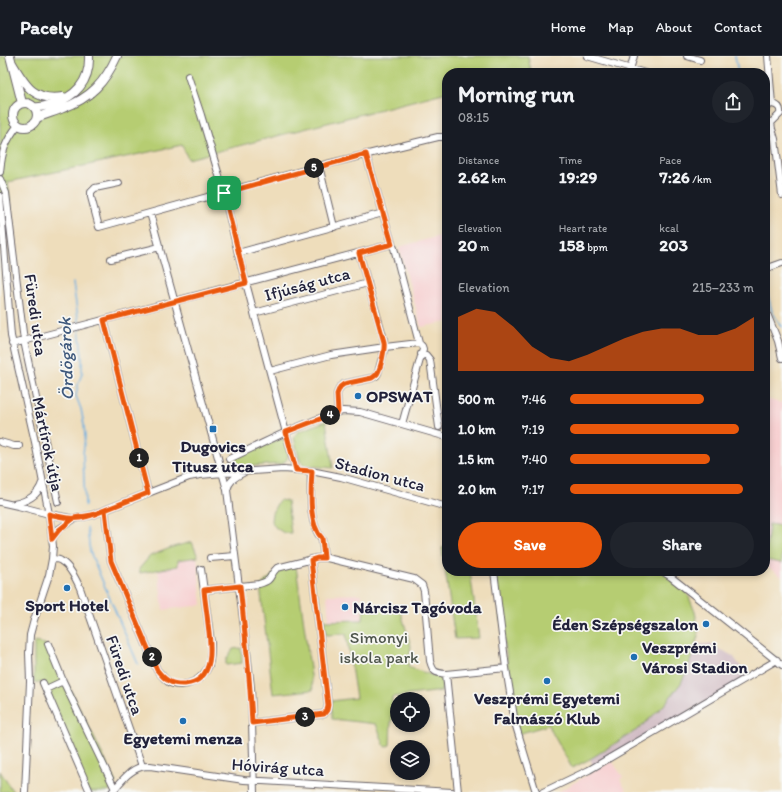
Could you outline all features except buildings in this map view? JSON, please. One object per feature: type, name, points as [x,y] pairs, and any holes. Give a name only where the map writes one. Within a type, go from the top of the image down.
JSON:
[{"type":"main road","points":[[34,107],[59,102],[74,94],[79,89],[86,75],[89,67],[89,56]]},
{"type":"main road","points":[[37,118],[75,104],[89,94],[110,71],[118,56]]},
{"type":"main road","points":[[11,59],[24,82],[31,90],[38,94],[52,98],[74,94]]},
{"type":"main road","points":[[11,59],[22,103]]},
{"type":"main road","points":[[22,103],[28,103],[34,107],[37,118],[31,126],[24,127],[18,125],[13,120],[13,113],[16,107],[22,103]]},
{"type":"street","points":[[587,56],[621,68]]},
{"type":"street","points":[[631,68],[634,56]]},
{"type":"street","points":[[690,56],[700,60]]},
{"type":"street","points":[[768,56],[769,68]]},
{"type":"street","points":[[188,76],[224,193],[238,253],[296,470]]},
{"type":"street","points":[[770,80],[772,104],[780,108],[780,114],[771,123],[776,139],[782,195]]},
{"type":"street","points":[[0,172],[4,148],[9,136],[18,125]]},
{"type":"street","points":[[119,183],[95,188],[91,192],[99,227],[319,166],[442,137]]},
{"type":"street","points":[[366,154],[419,343],[423,349],[402,424]]},
{"type":"street","points":[[319,166],[334,227]]},
{"type":"street","points":[[0,179],[0,188]]},
{"type":"street","name":"Füredi utca","points":[[0,179],[6,193],[24,341],[58,502]]},
{"type":"street","name":"Mártírok útja","points":[[0,196],[3,263],[12,344],[35,442],[49,514],[52,539],[52,559],[49,574],[30,635],[25,792]]},
{"type":"street","points":[[150,213],[227,490],[240,586],[251,688],[254,792]]},
{"type":"street","points":[[238,253],[383,213]]},
{"type":"street","points":[[12,344],[359,253],[393,246]]},
{"type":"street","points":[[111,259],[160,247]]},
{"type":"street","points":[[338,412],[337,394],[340,387],[344,384],[376,376],[385,347],[359,253]]},
{"type":"street","points":[[770,267],[782,263]]},
{"type":"street","name":"Ifjúság utca","points":[[254,313],[368,283]]},
{"type":"street","points":[[104,320],[148,493]]},
{"type":"street","points":[[770,321],[778,341],[782,358]]},
{"type":"street","points":[[270,371],[331,355],[419,343]]},
{"type":"street","points":[[421,354],[426,355],[430,360],[439,427]]},
{"type":"street","points":[[229,459],[286,432],[338,412],[360,412],[442,436]]},
{"type":"street","points":[[0,442],[19,446]]},
{"type":"street","name":"Stadion utca","points":[[0,502],[49,514],[74,518],[92,515],[190,477],[223,473],[296,470],[312,471],[341,477],[442,506]]},
{"type":"street","points":[[312,471],[310,505],[318,535],[322,538],[324,558]]},
{"type":"street","points":[[227,490],[230,482],[236,476],[246,472]]},
{"type":"street","points":[[13,505],[30,498],[40,488],[42,481]]},
{"type":"street","points":[[105,510],[111,561],[157,670],[170,683],[192,683],[201,677],[209,665],[211,643],[201,569]]},
{"type":"street","points":[[52,539],[59,530],[74,518]]},
{"type":"street","points":[[210,558],[235,556]]},
{"type":"street","points":[[204,590],[266,582],[276,568],[317,558],[328,558],[414,579],[422,585],[424,591],[430,661],[432,668],[437,673],[446,674],[506,668]]},
{"type":"street","name":"Füredi utca","points":[[52,559],[60,560],[66,565],[80,588],[142,766]]},
{"type":"street","points":[[252,723],[324,714],[327,710],[328,705],[311,560]]},
{"type":"street","points":[[495,576],[506,668],[515,723],[536,792]]},
{"type":"street","points":[[670,576],[782,665]]},
{"type":"street","points":[[48,644],[63,681],[113,790],[136,768],[142,766]]},
{"type":"street","points":[[543,792],[589,770],[777,660]]},
{"type":"street","points":[[446,674],[458,792]]},
{"type":"street","points":[[46,690],[63,681]]},
{"type":"street","points":[[43,683],[90,792]]},
{"type":"street","name":"Hóvirág utca","points":[[142,766],[254,781],[357,789],[452,792]]},
{"type":"shaded area","points":[[442,235],[442,323],[421,327],[399,247]]},
{"type":"shaded area","points":[[770,400],[782,403],[782,577],[770,569]]},
{"type":"shaded area","points":[[196,548],[202,605],[163,610],[156,552]]},
{"type":"shaded area","name":"Nárcisz Tagóvoda","points":[[361,594],[362,619],[329,620],[327,595]]},
{"type":"shaded area","points":[[696,644],[710,644],[733,656],[748,677],[594,767],[590,759],[618,742],[664,705],[681,683]]},
{"type":"shaded area","points":[[612,761],[623,777],[620,779],[627,792],[558,792]]},
{"type":"green space","points":[[0,56],[528,56],[530,68],[442,68],[442,93],[188,159],[182,145],[8,182],[11,207],[0,210]]},
{"type":"green space","points":[[326,421],[333,468],[305,465],[300,461],[294,438],[298,432]]},
{"type":"green space","points":[[279,439],[286,441],[288,454],[287,460],[281,464],[236,467],[234,459]]},
{"type":"green space","points":[[279,500],[287,501],[291,533],[284,533],[276,528],[271,521],[272,513]]},
{"type":"green space","points":[[770,524],[782,526],[782,563],[770,561]]},
{"type":"green space","points":[[192,542],[198,557],[178,560],[178,566],[140,573],[139,569],[150,556],[173,547]]},
{"type":"green space","points":[[296,566],[313,690],[273,694],[260,586],[278,570]]},
{"type":"green space","points":[[446,576],[471,576],[479,638],[455,639]]},
{"type":"green space","points":[[495,576],[668,576],[686,590],[695,612],[698,627],[698,636],[689,665],[681,683],[664,705],[640,728],[590,759],[572,768],[548,725],[518,734]]},
{"type":"green space","name":"Simonyi iskola park","points":[[364,606],[399,606],[411,646],[408,667],[441,678],[442,691],[430,692],[390,692],[390,745],[385,747],[376,724],[332,719],[331,701],[356,698],[346,634],[326,635],[323,621],[363,620]]},
{"type":"green space","points":[[34,642],[45,644],[58,664],[116,782],[108,792],[88,792],[41,683],[34,682]]},
{"type":"green space","points":[[241,648],[242,663],[226,665],[227,659],[233,649]]},
{"type":"green space","points":[[0,771],[13,792],[0,792]]},
{"type":"waterway","points":[[735,56],[737,68]]},
{"type":"waterway","name":"Ördögárok","points":[[73,283],[79,325]]},
{"type":"waterway","points":[[770,304],[772,312],[782,327]]},
{"type":"waterway","name":"Ördögárok","points":[[79,328],[82,373],[76,396],[81,409],[85,437],[83,454],[85,506]]},
{"type":"waterway","name":"Ördögárok","points":[[87,528],[90,552],[138,664]]},
{"type":"place","name":"OPSWAT","points":[[358,396]]},
{"type":"place","name":"Dugovics Titusz utca","points":[[213,429]]},
{"type":"place","name":"Sport Hotel","points":[[67,588]]},
{"type":"place","name":"Nárcisz Tagóvoda","points":[[345,607]]},
{"type":"place","name":"Éden Szépségszalon","points":[[706,624]]},
{"type":"place","name":"Veszprémi Városi Stadion","points":[[634,657]]},
{"type":"place","name":"Veszprémi Egyetemi Falmászó Klub","points":[[547,681]]},
{"type":"place","name":"Egyetemi menza","points":[[183,721]]},
{"type":"route","points":[[224,193],[246,283],[104,320],[148,493],[92,515],[74,518],[65,524],[52,539],[49,514],[68,518],[74,518],[78,518],[92,515],[105,510],[111,561],[157,670],[170,683],[192,683],[201,677],[209,665],[211,643],[204,590],[240,586],[251,688],[252,723],[324,714],[327,710],[328,705],[311,560],[324,558],[322,538],[318,535],[310,505],[312,471],[296,470],[286,432],[338,412],[337,394],[342,385],[372,378],[378,373],[385,347],[359,253],[392,244],[366,154],[224,193]]}]
